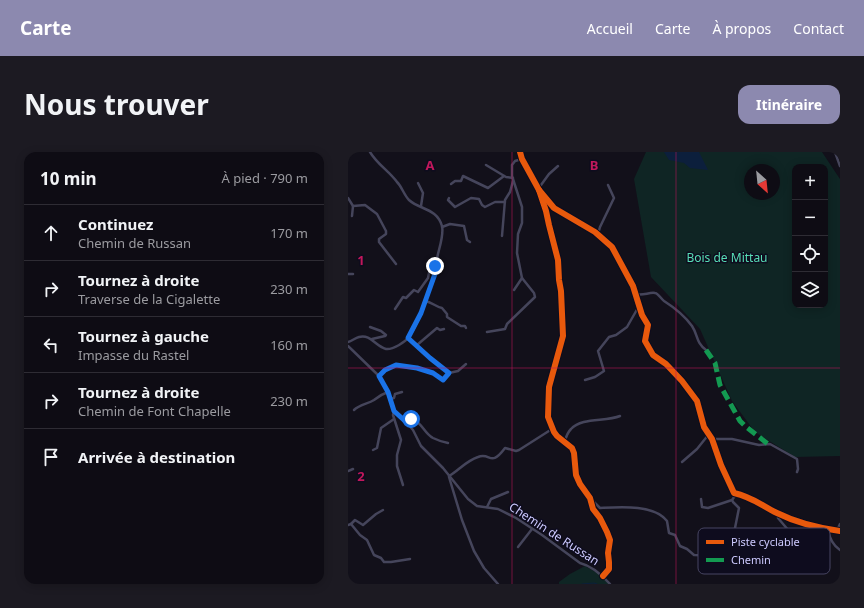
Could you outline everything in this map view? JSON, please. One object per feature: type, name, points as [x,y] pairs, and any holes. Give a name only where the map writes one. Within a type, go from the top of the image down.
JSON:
[{"type":"street","points":[[370,152],[376,161],[397,181],[410,201],[429,209],[436,214],[442,226],[435,266],[436,271],[421,313],[408,338],[395,347],[387,349],[380,346],[372,339]]},
{"type":"street","points":[[520,152],[531,177],[554,208],[598,234],[612,247],[636,294],[642,314],[648,325],[645,341],[654,355],[666,364],[682,380],[697,401],[704,426],[712,439],[721,465],[733,490],[737,493],[752,498],[778,513],[804,523],[823,528]]},
{"type":"street","points":[[835,152],[840,166]]},
{"type":"street","points":[[488,332],[504,329],[507,324],[535,297],[534,293],[522,278],[516,250],[522,223],[522,207],[513,180],[512,165],[515,161],[522,159]]},
{"type":"street","points":[[486,165],[513,180]]},
{"type":"street","points":[[538,188],[549,174],[558,166]]},
{"type":"street","points":[[451,184],[455,181],[461,181],[463,176],[488,188],[504,176]]},
{"type":"street","points":[[502,236],[505,202],[513,180]]},
{"type":"street","points":[[418,183],[423,193],[421,206]]},
{"type":"street","points":[[598,234],[614,198],[608,184]]},
{"type":"street","points":[[538,188],[546,211],[548,225],[558,260],[561,291],[563,336],[548,393],[548,411],[552,429],[557,436],[570,446],[574,453],[576,475],[580,484],[590,498],[600,508],[638,508],[658,513],[667,521],[669,533],[675,535],[680,546],[687,549],[694,555],[698,555]]},
{"type":"street","points":[[348,198],[353,206],[352,216]]},
{"type":"street","points":[[449,198],[449,202],[456,207],[471,198],[479,199],[485,207],[495,202],[505,202]]},
{"type":"street","points":[[353,206],[365,205],[377,214],[386,231],[386,234],[379,239],[379,242],[396,264]]},
{"type":"street","points":[[442,226],[450,224],[464,226],[467,240],[470,242]]},
{"type":"street","points":[[395,309],[403,297],[406,298],[414,290],[418,292],[428,278],[430,268],[437,260]]},
{"type":"street","points":[[348,274],[353,274]]},
{"type":"street","points":[[514,290],[522,278]]},
{"type":"street","points":[[636,294],[642,295],[656,293],[662,300],[674,307],[693,327],[698,342],[706,350]]},
{"type":"street","points":[[425,301],[442,308],[447,314],[447,317],[461,326],[465,326],[466,328]]},
{"type":"street","points":[[585,380],[595,377],[604,371],[598,351],[609,337],[627,327],[640,306]]},
{"type":"street","points":[[348,342],[361,336],[372,339],[382,338],[386,335],[381,331],[370,327]]},
{"type":"street","points":[[417,345],[437,328],[440,330],[444,329]]},
{"type":"street","points":[[408,338],[449,373]]},
{"type":"street","points":[[348,346],[379,376],[388,392],[394,411],[393,415],[400,440],[397,455],[397,466],[403,485]]},
{"type":"street","points":[[379,376],[385,370],[396,365],[417,368],[433,373],[443,380],[449,373],[458,371],[466,364]]},
{"type":"street","points":[[354,410],[358,406],[374,400],[377,396],[388,392]]},
{"type":"street","points":[[390,399],[394,398],[395,394],[402,392]]},
{"type":"street","points":[[394,411],[413,430],[421,446],[449,476],[453,484],[462,520],[474,551],[484,568],[498,584]]},
{"type":"street","points":[[565,441],[570,430],[577,424],[607,420],[620,416]]},
{"type":"street","points":[[373,450],[377,448],[381,428],[394,419]]},
{"type":"street","points":[[405,421],[411,419],[418,421],[422,428],[433,438],[448,444]]},
{"type":"street","points":[[449,476],[469,461],[482,456],[494,459],[505,448],[516,451],[519,450],[552,429]]},
{"type":"street","points":[[682,462],[697,449],[709,434]]},
{"type":"street","points":[[712,439],[732,438],[759,446],[770,444],[797,459],[797,472]]},
{"type":"street","points":[[348,471],[353,469]]},
{"type":"street","name":"Chemin de Russan","points":[[453,484],[477,506],[498,509],[532,529],[580,563],[586,565],[603,576],[610,584]]},
{"type":"street","points":[[487,507],[491,499],[508,492]]},
{"type":"street","points":[[701,499],[702,507],[708,508],[732,500],[737,493]]},
{"type":"street","points":[[590,498],[593,509],[608,532],[610,540],[608,553],[609,569],[603,576]]},
{"type":"street","points":[[732,500],[739,508],[735,528]]},
{"type":"street","points":[[383,510],[363,525],[355,520],[349,525],[368,542],[374,555],[381,558],[384,562],[410,559]]},
{"type":"street","points":[[778,513],[778,518],[786,528]]},
{"type":"street","points":[[838,531],[840,524]]},
{"type":"street","points":[[518,547],[532,529]]},
{"type":"street","points":[[830,537],[840,550]]},
{"type":"green space","name":"Bois de Mittau","points":[[646,152],[822,152],[840,179],[840,456],[795,457],[755,432],[732,401],[700,329],[651,277],[634,179]]},
{"type":"green space","points":[[585,566],[599,574],[609,584],[559,584],[559,582],[570,574]]},
{"type":"water","points":[[664,152],[699,152],[708,170],[690,168],[684,163],[669,160]]},
{"type":"waterway","points":[[582,584],[597,584]]},
{"type":"marked path","points":[[706,350],[715,363],[720,385],[740,421],[768,444]]},
{"type":"cycle path","points":[[520,152],[522,159],[539,190],[546,211],[558,260],[563,336],[549,387],[548,417],[557,436],[572,448],[574,453],[576,475],[580,484],[590,498],[593,509],[600,518],[610,540],[608,553],[609,569],[603,576]]},
{"type":"cycle path","points":[[539,190],[554,208],[595,232],[612,247],[633,286],[642,315],[648,325],[645,341],[653,355],[666,364],[682,381],[697,401],[704,427],[712,439],[721,465],[734,493],[751,499],[792,520],[822,528]]},
{"type":"cycle path","points":[[830,529],[840,531]]},
{"type":"route","points":[[411,419],[405,421],[394,411],[388,392],[379,376],[385,370],[396,365],[417,368],[433,373],[443,380],[449,373],[408,338],[421,313],[436,271],[435,266]]}]
